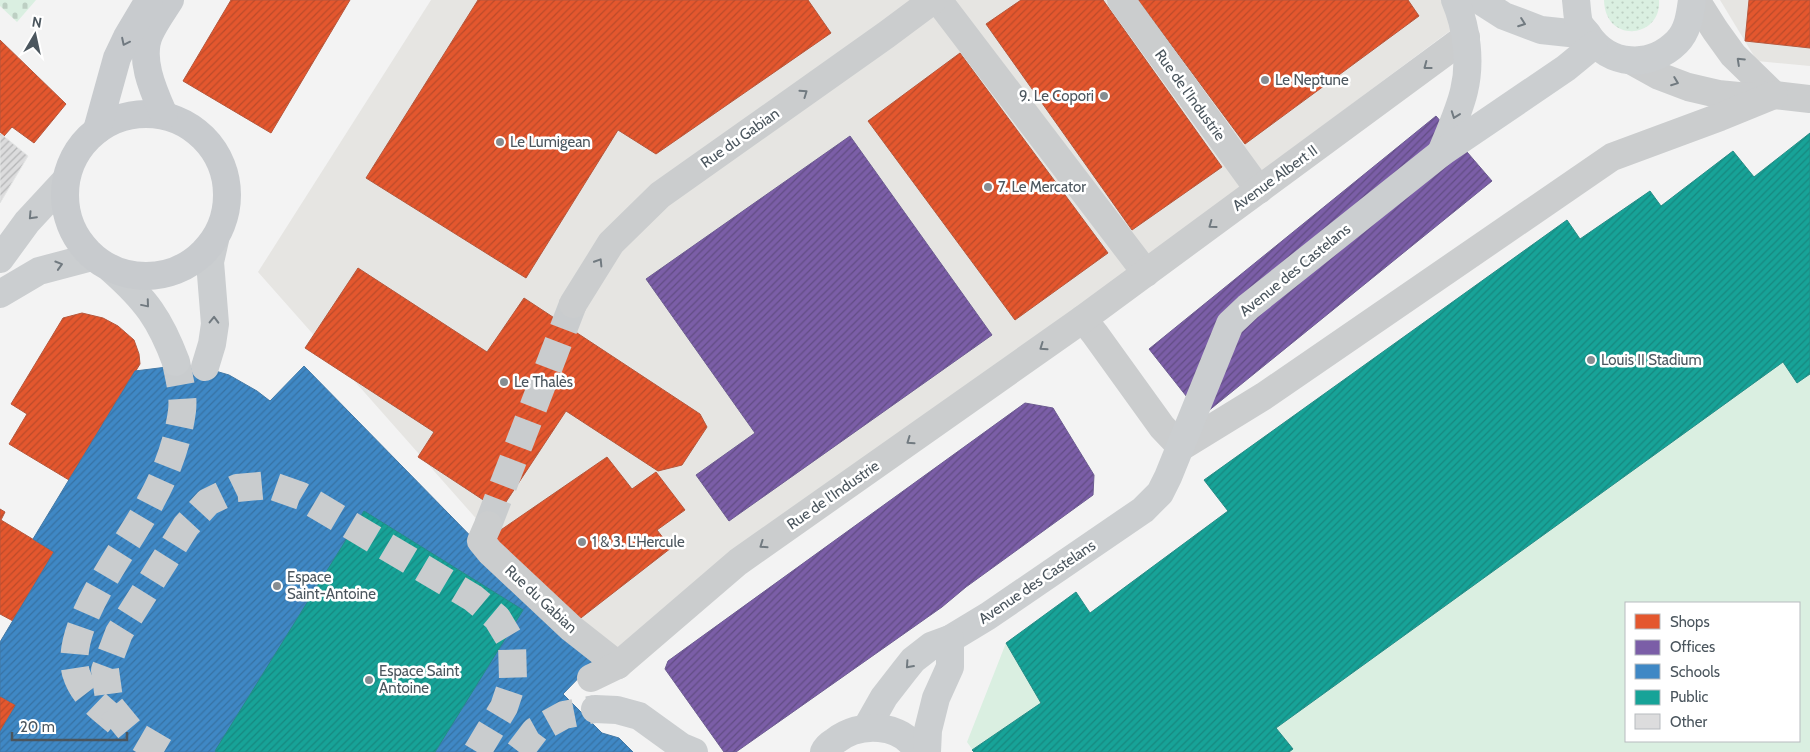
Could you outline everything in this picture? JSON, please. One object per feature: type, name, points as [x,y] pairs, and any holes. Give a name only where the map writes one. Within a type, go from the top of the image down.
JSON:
[{"type":"main road","points":[[97,130],[117,58],[149,0]]},
{"type":"main road","points":[[164,115],[149,79],[146,49],[149,34],[170,0]]},
{"type":"main road","points":[[141,114],[164,115],[190,126],[211,145],[224,168],[228,196],[225,218],[215,240],[195,261],[169,274],[140,277],[101,263],[74,235],[65,208],[65,181],[71,162],[80,146],[97,130],[118,119],[141,114]]},
{"type":"street","name":"Rue du Gabian","points":[[574,304],[611,243],[660,195],[933,0]]},
{"type":"street","points":[[938,0],[1146,273]]},
{"type":"street","name":"Rue de l'Industrie","points":[[1121,0],[1259,190]]},
{"type":"street","points":[[1441,153],[1464,91],[1467,67],[1466,37],[1455,0]]},
{"type":"street","points":[[1479,0],[1504,16],[1541,30],[1591,40]]},
{"type":"street","points":[[1576,0],[1579,23],[1591,40],[1612,56],[1632,61],[1659,76],[1688,87],[1718,94],[1750,97],[1774,95],[1810,99]]},
{"type":"street","points":[[1632,61],[1657,56],[1678,42],[1690,20],[1692,0]]},
{"type":"street","points":[[1696,0],[1734,55],[1774,95]]},
{"type":"street","name":"Avenue Albert II","points":[[1082,319],[1466,37]]},
{"type":"street","name":"Avenue des Castelans","points":[[867,727],[884,697],[913,660],[931,646],[950,640],[988,616],[1143,510],[1160,493],[1181,447],[1230,324],[1248,307],[1441,153],[1566,68],[1591,40]]},
{"type":"street","points":[[1082,319],[1095,334],[1162,427],[1181,447],[1264,396],[1612,157],[1774,95]]},
{"type":"street","points":[[0,259],[27,222],[65,181]]},
{"type":"street","points":[[205,367],[212,344],[215,324],[210,262],[215,240]]},
{"type":"street","points":[[0,294],[39,271],[101,263],[133,288],[152,310],[166,335],[176,362]]},
{"type":"street","name":"Rue de l'Industrie","points":[[591,678],[618,665],[738,562],[1082,319]]},
{"type":"street","name":"Rue du Gabian","points":[[488,525],[481,541],[490,552],[571,628],[618,665]]},
{"type":"street","points":[[927,752],[928,730],[936,698],[950,667],[950,640]]},
{"type":"street","points":[[594,709],[618,710],[639,716],[664,741],[694,752]]},
{"type":"street","points":[[824,752],[826,747],[844,733],[867,727],[885,729],[902,736],[918,752]]},
{"type":"shaded area","points":[[431,0],[1494,0],[1443,36],[603,662],[258,272]]},
{"type":"shaded area","points":[[1720,0],[1810,0],[1810,66],[1757,61]]},
{"type":"green space","points":[[0,0],[36,0],[17,22],[0,6]]},
{"type":"green space","points":[[1604,0],[1659,0],[1658,13],[1652,22],[1643,29],[1623,30],[1613,24],[1607,14]]},
{"type":"green space","name":"Louis II Stadium","points":[[1810,133],[1810,752],[974,752],[967,742],[1006,643],[1076,592],[1090,613],[1228,511],[1204,480],[1567,220],[1581,239],[1661,206],[1733,151],[1754,176]]},
{"type":"building: Shops","points":[[231,0],[350,0],[271,133],[183,81]]},
{"type":"building: Shops","name":"Le Lumigean","points":[[478,0],[808,0],[831,33],[656,154],[618,130],[526,278],[366,178]]},
{"type":"building: Shops","name":"9. Le Copori","points":[[1021,0],[1103,0],[1222,167],[1132,230],[986,24]]},
{"type":"building: Shops","name":"Le Neptune","points":[[1138,0],[1408,0],[1419,16],[1245,144]]},
{"type":"building: Shops","points":[[1749,0],[1810,0],[1810,48],[1745,41]]},
{"type":"building: Shops","points":[[0,40],[66,104],[34,143],[12,127],[4,136],[0,133]]},
{"type":"building: Shops","name":"7. Le Mercator","points":[[960,53],[1108,253],[1015,320],[868,121]]},
{"type":"building: Shops","name":"Le Thalès","points":[[358,268],[487,352],[524,298],[700,414],[707,427],[682,465],[658,471],[566,411],[500,511],[418,457],[434,432],[305,348]]},
{"type":"building: Shops","points":[[82,313],[103,318],[118,326],[134,340],[140,364],[69,480],[9,444],[27,414],[11,404],[63,318]]},
{"type":"building: Shops","name":"1 & 3. L'Hercule","points":[[607,457],[632,489],[656,472],[685,510],[657,530],[671,548],[577,621],[492,536]]},
{"type":"building: Shops","points":[[0,509],[5,512],[1,520],[54,552],[13,621],[0,614]]},
{"type":"building: Shops","points":[[0,696],[16,705],[0,732]]},
{"type":"building: Offices","points":[[1436,116],[1492,181],[1202,416],[1149,349]]},
{"type":"building: Offices","points":[[850,136],[992,335],[729,521],[696,475],[755,433],[646,279]]},
{"type":"building: Offices","points":[[1025,403],[1053,408],[1094,475],[1093,495],[966,587],[942,607],[736,752],[724,752],[665,669],[668,661]]},
{"type":"building: Schools","name":"Espace Saint-Antoine","points":[[175,366],[212,370],[229,375],[270,401],[304,366],[594,662],[563,694],[602,733],[619,738],[633,752],[0,752],[0,732],[16,705],[0,696],[0,642],[54,552],[33,539],[135,371]]},
{"type":"building: Public","name":"Louis II Stadium","points":[[1810,133],[1810,374],[1797,383],[1783,362],[1276,728],[1293,749],[1289,752],[974,752],[972,750],[1041,703],[1006,643],[1076,592],[1090,613],[1228,511],[1204,480],[1567,220],[1580,239],[1650,191],[1661,206],[1733,151],[1754,177]]},
{"type":"building: Public","name":"Espace Saint Antoine","points":[[364,511],[523,610],[435,752],[215,751]]},
{"type":"building: Other","points":[[0,133],[28,156],[0,203]]},
{"type":"tunnel","points":[[488,525],[573,304]]},
{"type":"tunnel","points":[[117,722],[83,688],[76,673],[75,654],[79,632],[88,609],[151,501],[171,458],[178,434],[182,405],[181,386],[176,362]]},
{"type":"tunnel","points":[[164,752],[133,734],[110,706],[105,670],[119,633],[186,526],[208,502],[237,488],[270,485],[301,496],[473,598],[497,618],[512,643],[513,680],[504,707],[477,752]]},
{"type":"tunnel","points":[[519,752],[535,731],[564,715],[595,709]]},
{"type":"place","name":"Le Neptune","points":[[1265,80]]},
{"type":"place","name":"9. Le Copori","points":[[1104,96]]},
{"type":"place","name":"Le Lumigean","points":[[500,142]]},
{"type":"place","name":"7. Le Mercator","points":[[988,187]]},
{"type":"place","name":"Louis II Stadium","points":[[1591,360]]},
{"type":"place","name":"Le Thalès","points":[[504,382]]},
{"type":"place","name":"1 & 3. L'Hercule","points":[[582,542]]},
{"type":"place","name":"Espace Saint-Antoine","points":[[277,586]]},
{"type":"place","name":"Espace Saint Antoine","points":[[369,680]]}]
